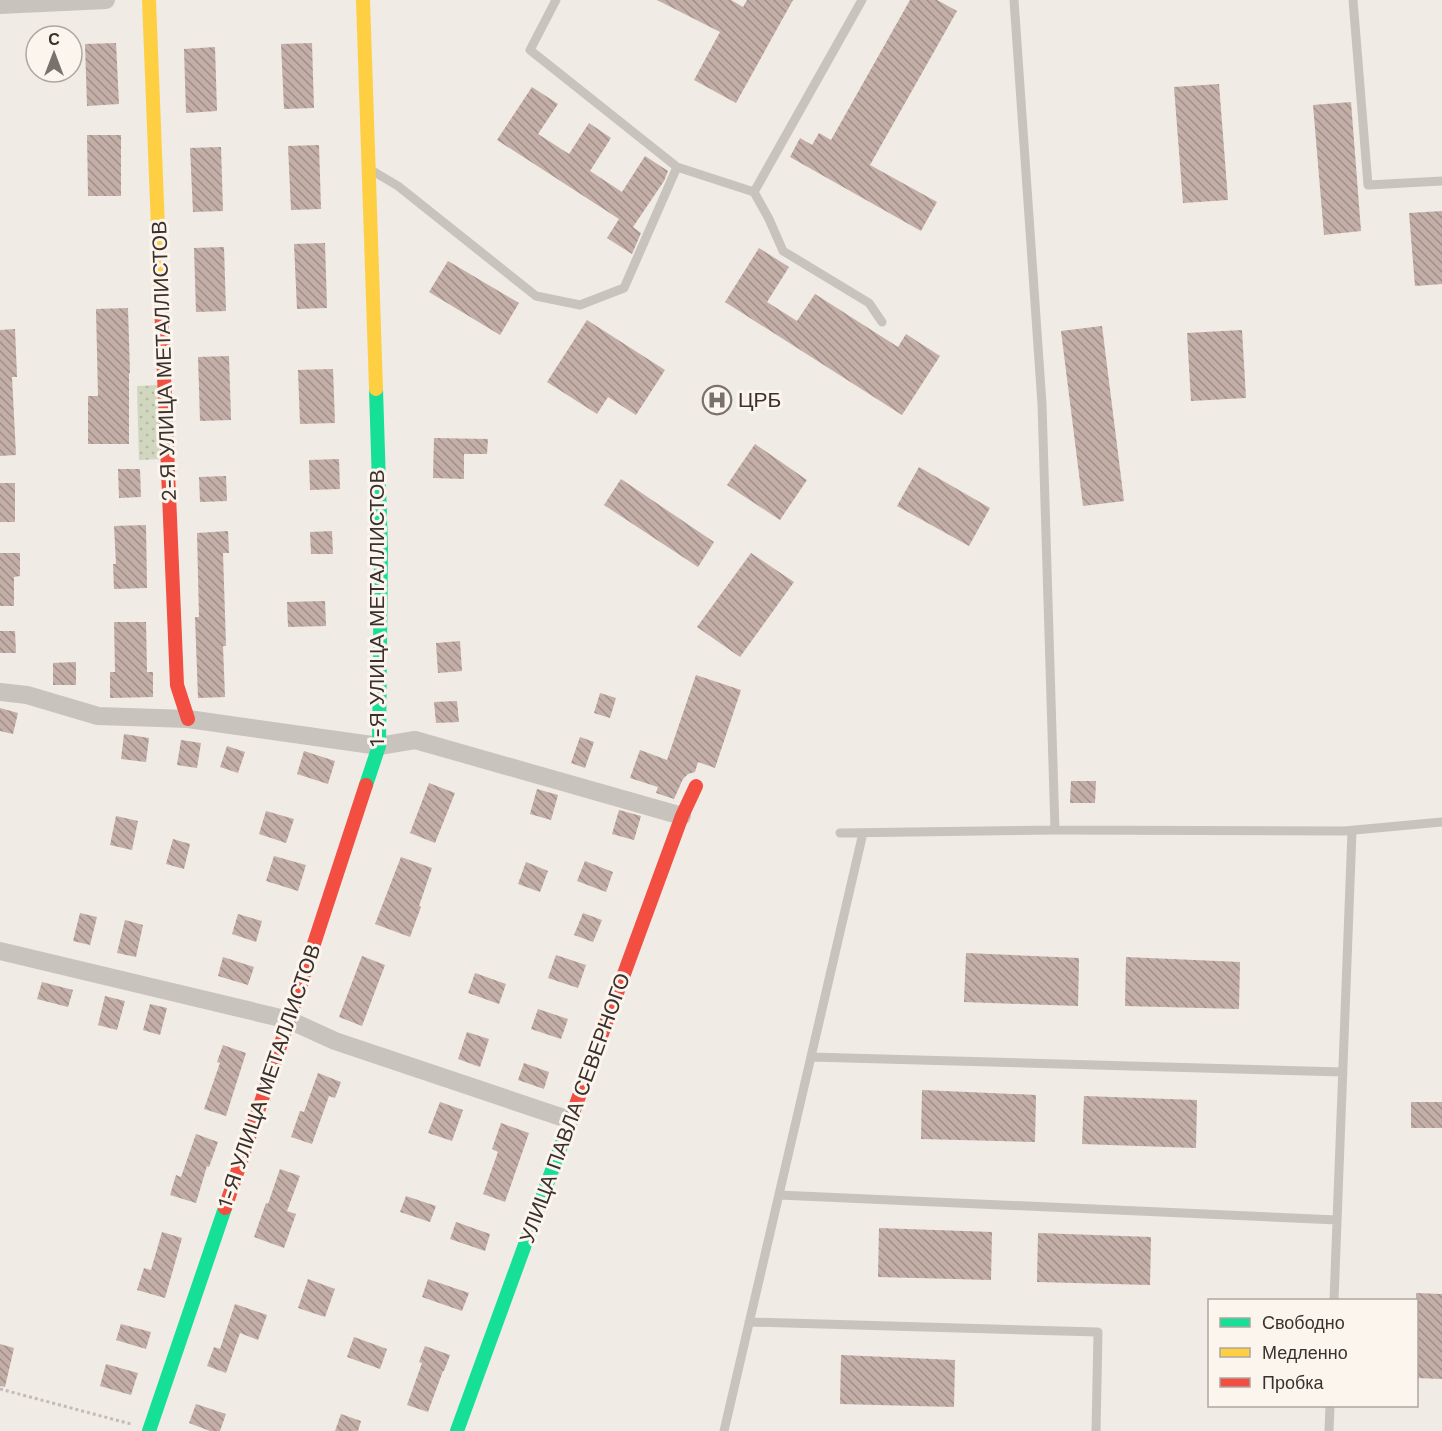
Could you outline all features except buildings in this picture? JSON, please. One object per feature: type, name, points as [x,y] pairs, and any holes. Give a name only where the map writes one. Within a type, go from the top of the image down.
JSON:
[{"type":"street","points":[[0,5],[106,0]]},
{"type":"street","name":"2-Я УЛИЦА МЕТАЛЛИСТОВ","points":[[149,0],[177,685],[188,720]]},
{"type":"street","name":"1-Я УЛИЦА МЕТАЛЛИСТОВ","points":[[149,1430],[380,746],[381,548],[363,0]]},
{"type":"street","points":[[0,692],[27,695],[98,716],[188,720],[380,746],[414,740],[682,816]]},
{"type":"street","name":"УЛИЦА ПАВЛА СЕВЕРНОГО","points":[[457,1431],[682,816],[696,786]]},
{"type":"street","points":[[0,951],[289,1020],[334,1041],[570,1120]]},
{"type":"lane","points":[[556,0],[530,50],[677,167],[754,192],[783,251],[869,303],[882,322]]},
{"type":"lane","points":[[754,192],[862,0]]},
{"type":"lane","points":[[1014,0],[1042,404],[1055,830]]},
{"type":"lane","points":[[1353,0],[1368,185],[1442,181]]},
{"type":"lane","points":[[368,168],[398,186],[536,296],[580,305],[624,288],[677,167]]},
{"type":"lane","points":[[840,833],[1055,830],[1352,831],[1442,822]]},
{"type":"lane","points":[[1334,1299],[1352,831]]},
{"type":"lane","points":[[724,1431],[863,833]]},
{"type":"lane","points":[[811,1057],[1342,1072]]},
{"type":"lane","points":[[779,1195],[1337,1220]]},
{"type":"lane","points":[[749,1322],[1098,1332],[1096,1431]]},
{"type":"lane","points":[[1329,1431],[1330,1407]]},
{"type":"path","points":[[0,1389],[149,1430]]},
{"type":"green space","points":[[159,385],[162,459],[139,460],[137,386]]},
{"type":"traffic: fast","points":[[366,785],[379,746],[381,548],[376,389]]},
{"type":"traffic: fast","points":[[457,1431],[574,1110]]},
{"type":"traffic: fast","points":[[149,1431],[225,1208]]},
{"type":"traffic: slow","points":[[149,0],[161,304]]},
{"type":"traffic: slow","points":[[363,0],[376,389]]},
{"type":"traffic: jam","points":[[161,304],[177,685],[188,719]]},
{"type":"traffic: jam","points":[[225,1208],[366,785]]},
{"type":"traffic: jam","points":[[574,1110],[682,816],[696,786]]},
{"type":"place","name":"ЦРБ","points":[[717,400]]}]
